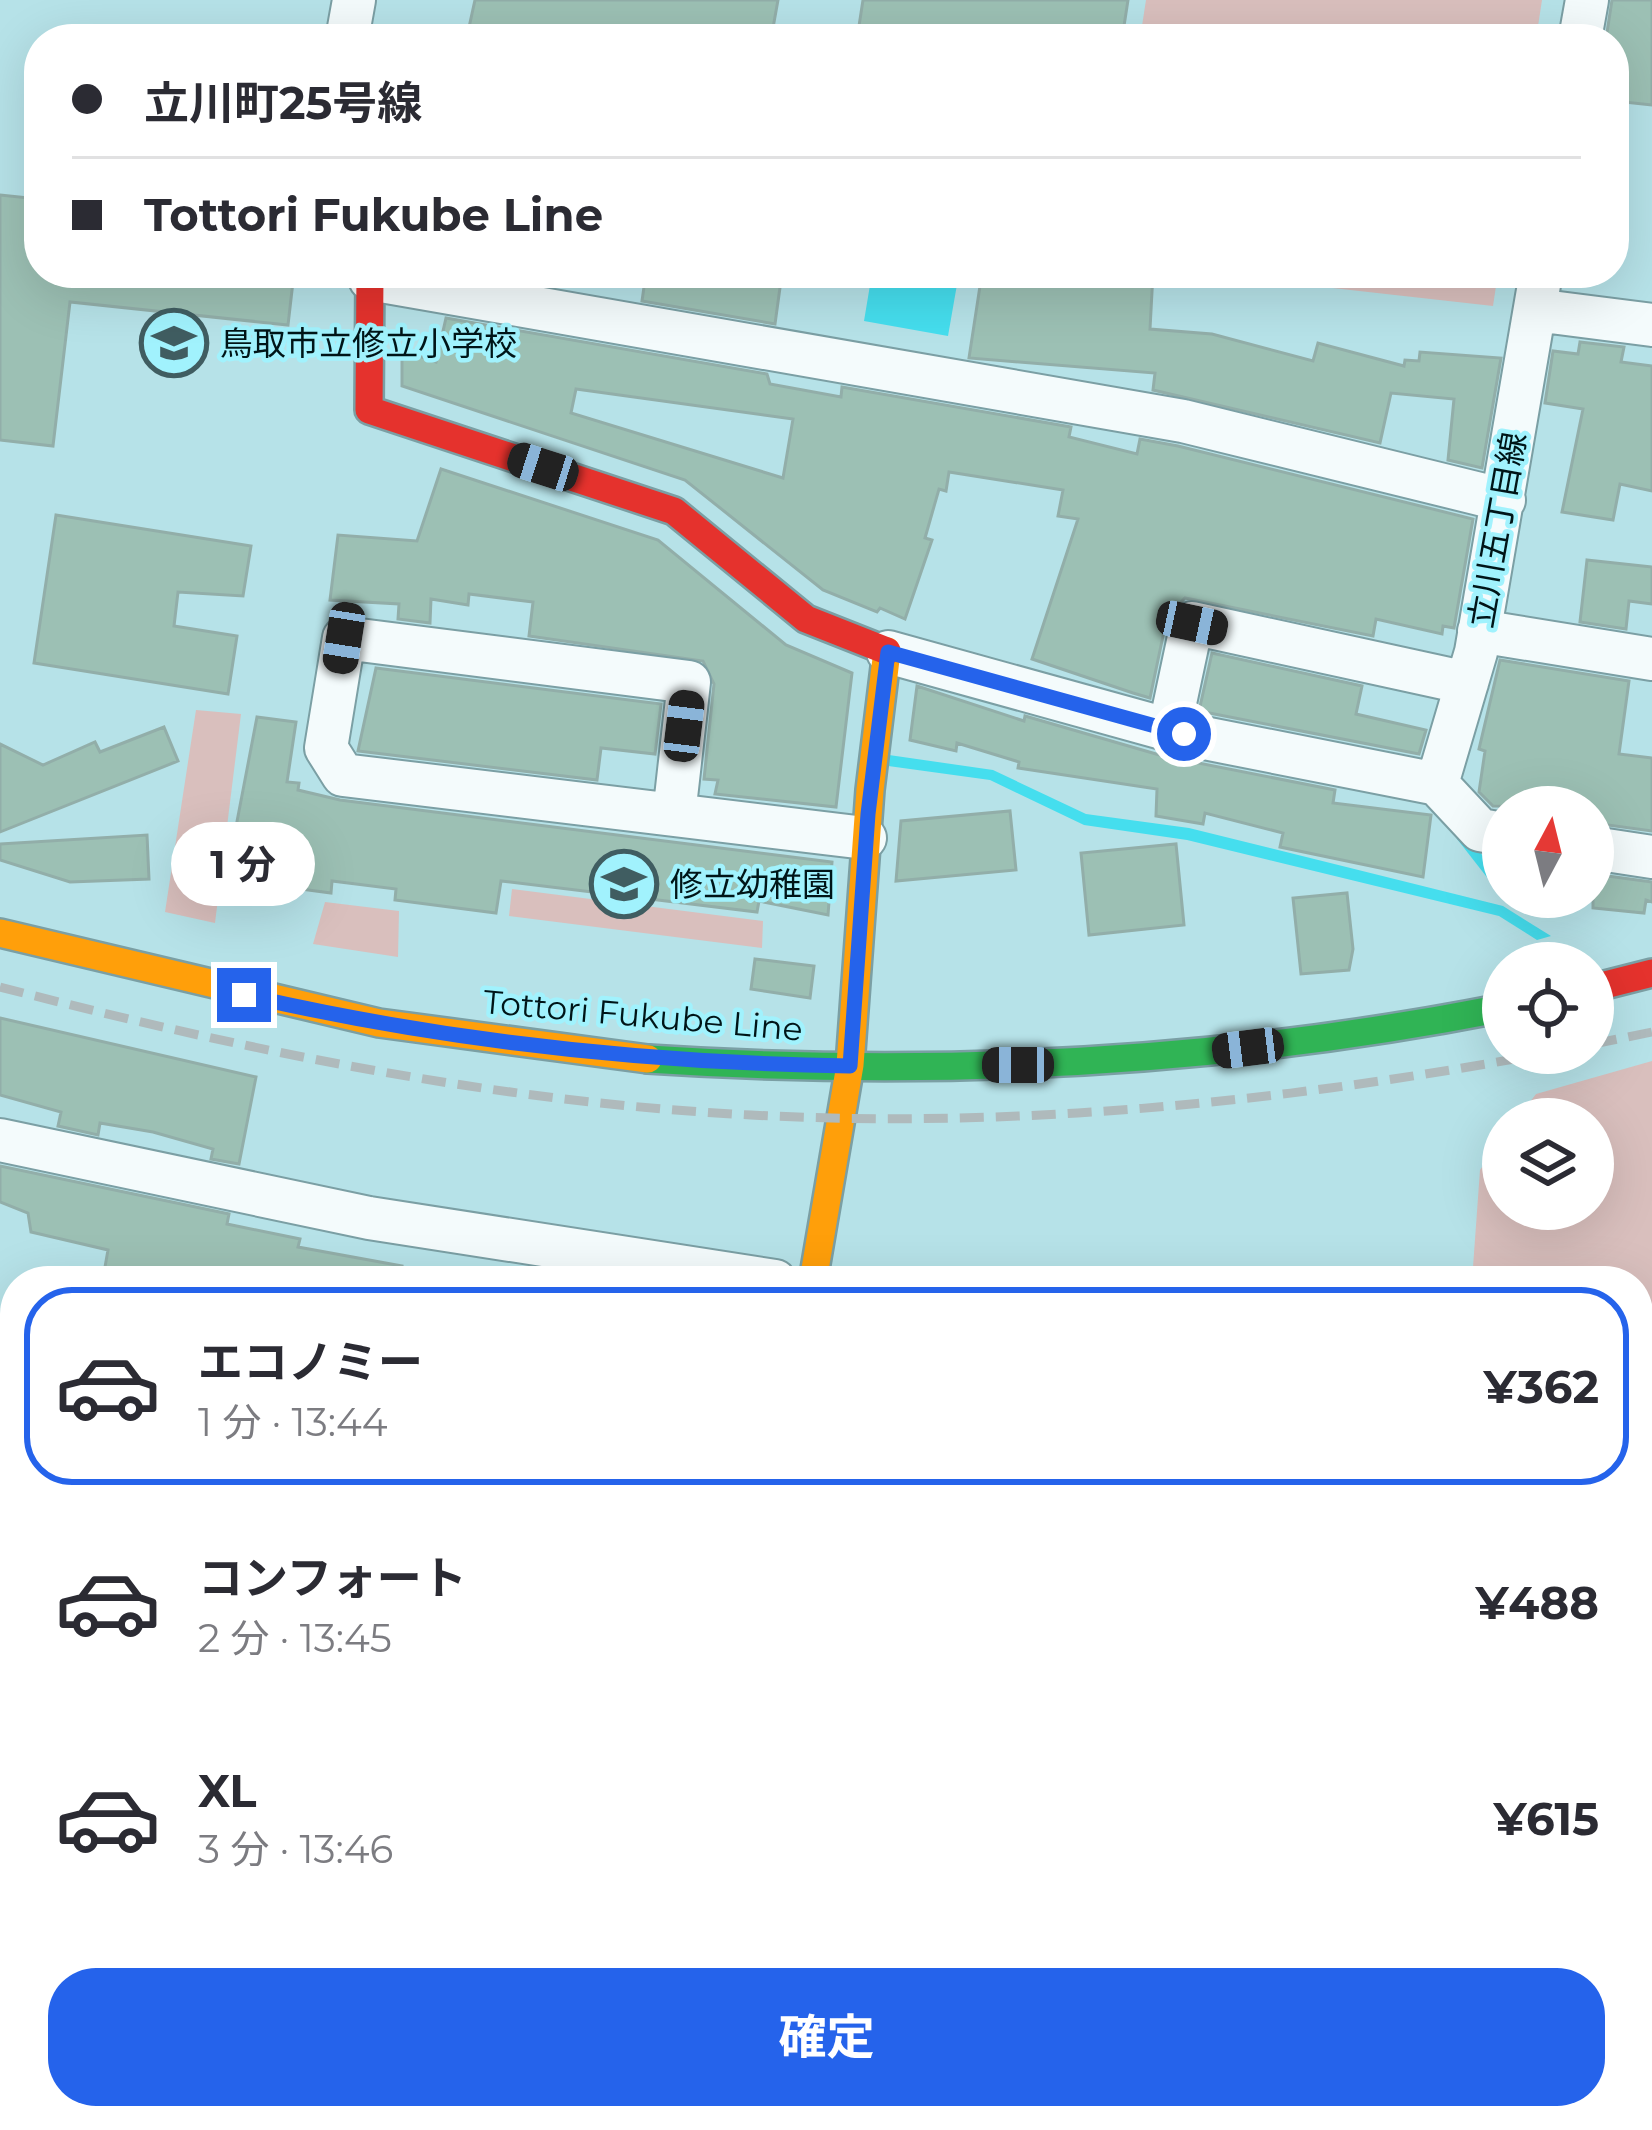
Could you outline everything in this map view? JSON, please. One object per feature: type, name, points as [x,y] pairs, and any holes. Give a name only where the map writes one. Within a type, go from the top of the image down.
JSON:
[{"type":"main road","points":[[370,288],[369,410],[674,511],[806,620],[888,652],[866,838],[850,1066],[816,1266]]},
{"type":"main road","name":"Tottori Fukube Line","points":[[0,933],[316,1012],[508,1044],[728,1064],[1061,1065],[1176,1057],[1482,1011]]},
{"type":"main road","points":[[1614,983],[1652,973]]},
{"type":"street","points":[[437,288],[1183,421],[1504,500]]},
{"type":"street","points":[[1538,291],[1652,325]]},
{"type":"street","name":"立川五丁目線","points":[[1437,784],[1479,631],[1538,291]]},
{"type":"street","points":[[1169,731],[1192,623],[1466,683]]},
{"type":"street","points":[[1479,631],[1652,659]]},
{"type":"street","points":[[674,815],[689,682],[344,638],[326,748],[343,775],[674,815],[866,838]]},
{"type":"street","points":[[888,652],[1169,731],[1437,784],[1482,830]]},
{"type":"street","points":[[1614,851],[1652,857]]},
{"type":"street","points":[[0,1140],[369,1218],[678,1266]]},
{"type":"shaded area","points":[[1146,0],[1542,0],[1538,24],[1142,24]]},
{"type":"shaded area","points":[[1333,288],[1496,288],[1493,306]]},
{"type":"shaded area","points":[[196,710],[241,714],[215,923],[165,912]]},
{"type":"shaded area","points":[[512,889],[763,921],[762,948],[509,916]]},
{"type":"shaded area","points":[[325,902],[399,911],[398,957],[313,944]]},
{"type":"shaded area","points":[[1652,1061],[1652,1266],[1473,1266],[1482,1167],[1482,1230],[1614,1230],[1614,1098],[1533,1098]]},
{"type":"water","points":[[870,288],[956,288],[948,336],[864,321]]},
{"type":"water","points":[[882,754],[993,770],[1086,814],[1189,828],[1482,901],[1482,912],[1187,840],[1084,825],[990,780],[881,765]]},
{"type":"water","points":[[1502,918],[1522,918],[1551,936],[1537,940]]},
{"type":"building","points":[[475,0],[778,0],[774,24],[470,24]]},
{"type":"building","points":[[863,0],[1128,0],[1124,24],[859,24]]},
{"type":"building","points":[[1612,0],[1652,0],[1652,105],[1629,103],[1629,24],[1608,24]]},
{"type":"building","points":[[0,195],[24,197],[24,288],[292,288],[288,325],[70,302],[53,446],[0,440]]},
{"type":"building","points":[[644,288],[780,288],[775,324],[642,301]]},
{"type":"building","points":[[980,288],[1152,288],[1150,329],[1212,334],[1313,361],[1318,343],[1404,366],[1405,360],[1419,361],[1420,352],[1501,358],[1482,468],[1448,460],[1454,399],[1391,393],[1380,443],[1153,390],[1155,373],[969,358]]},
{"type":"building","points":[[446,318],[767,374],[770,384],[841,397],[842,387],[1071,427],[1069,437],[1137,454],[1140,439],[1178,446],[1473,519],[1454,628],[1443,626],[1442,634],[1376,619],[1373,636],[1185,598],[1167,617],[1150,698],[1032,659],[1078,519],[1058,516],[1063,490],[949,472],[946,491],[939,489],[925,538],[932,540],[905,619],[823,590],[685,480],[402,386],[402,350],[436,362]],"holes":[[[576,389],[793,419],[783,478],[571,413]]]},
{"type":"building","points":[[1580,342],[1624,347],[1621,362],[1652,366],[1652,491],[1620,484],[1613,520],[1562,512],[1583,409],[1545,403],[1553,351],[1578,354]]},
{"type":"building","points":[[441,469],[658,540],[786,645],[852,673],[836,807],[715,794],[718,780],[704,779],[714,684],[703,661],[529,636],[533,602],[469,594],[468,605],[431,599],[430,623],[398,619],[399,604],[330,600],[338,535],[417,541]]},
{"type":"building","points":[[56,515],[251,546],[243,596],[178,592],[174,626],[237,636],[228,694],[34,663]]},
{"type":"building","points":[[1587,560],[1652,567],[1652,604],[1629,601],[1626,629],[1580,622]]},
{"type":"building","points":[[1212,653],[1362,686],[1356,714],[1426,730],[1419,754],[1199,711]]},
{"type":"building","points":[[1500,660],[1629,681],[1619,754],[1652,758],[1652,831],[1614,826],[1614,786],[1482,786],[1482,795],[1479,792],[1485,751],[1479,749]]},
{"type":"building","points":[[376,668],[661,704],[655,754],[601,748],[597,780],[358,751]]},
{"type":"building","points":[[917,686],[1024,721],[1025,716],[1163,756],[1335,790],[1333,803],[1431,815],[1423,877],[1280,847],[1283,833],[1205,813],[1203,824],[1156,816],[1157,789],[1018,768],[1019,762],[957,743],[956,751],[910,740]]},
{"type":"building","points":[[257,717],[296,722],[287,782],[299,783],[298,790],[340,800],[832,862],[828,915],[759,901],[757,912],[501,881],[496,913],[395,900],[396,889],[332,881],[331,893],[226,879]]},
{"type":"building","points":[[164,727],[178,761],[0,832],[0,744],[43,765],[95,742],[100,752]]},
{"type":"building","points":[[1010,811],[1016,870],[896,881],[901,821]]},
{"type":"building","points":[[147,835],[149,879],[70,882],[0,860],[0,844]]},
{"type":"building","points":[[1176,844],[1184,925],[1089,935],[1081,853]]},
{"type":"building","points":[[1614,877],[1652,882],[1652,902],[1646,900],[1644,913],[1614,910]]},
{"type":"building","points":[[1347,893],[1353,949],[1349,970],[1301,974],[1293,898]]},
{"type":"building","points":[[755,959],[814,966],[810,998],[751,989]]},
{"type":"building","points":[[0,1018],[256,1077],[239,1164],[211,1159],[213,1149],[153,1132],[100,1123],[98,1135],[58,1126],[61,1112],[0,1095]]},
{"type":"building","points":[[0,1166],[229,1214],[227,1224],[300,1239],[298,1247],[402,1266],[105,1266],[108,1250],[31,1232],[28,1213],[0,1202]]},
{"type":"waterway","points":[[1461,836],[1482,863]]},
{"type":"railway","points":[[0,987],[372,1070],[561,1099],[751,1115],[951,1118],[1151,1108],[1482,1064]]},
{"type":"railway","points":[[1614,1040],[1652,1032]]},
{"type":"traffic: fast","points":[[648,1059],[864,1067],[1077,1062],[1290,1042],[1482,1012]]},
{"type":"traffic: slow","points":[[816,1266],[850,1065],[870,790],[887,651]]},
{"type":"traffic: slow","points":[[0,933],[379,1023],[648,1059]]},
{"type":"traffic: jam","points":[[370,288],[369,410],[674,511],[806,619],[887,651]]},
{"type":"traffic: jam","points":[[1614,983],[1652,973]]},
{"type":"place","name":"鳥取市立修立小学校","points":[[174,343]]},
{"type":"place","name":"修立幼稚園","points":[[624,884]]},
{"type":"route","points":[[244,995],[508,1044],[728,1064],[850,1066],[868,814],[888,652],[1184,734]]}]
